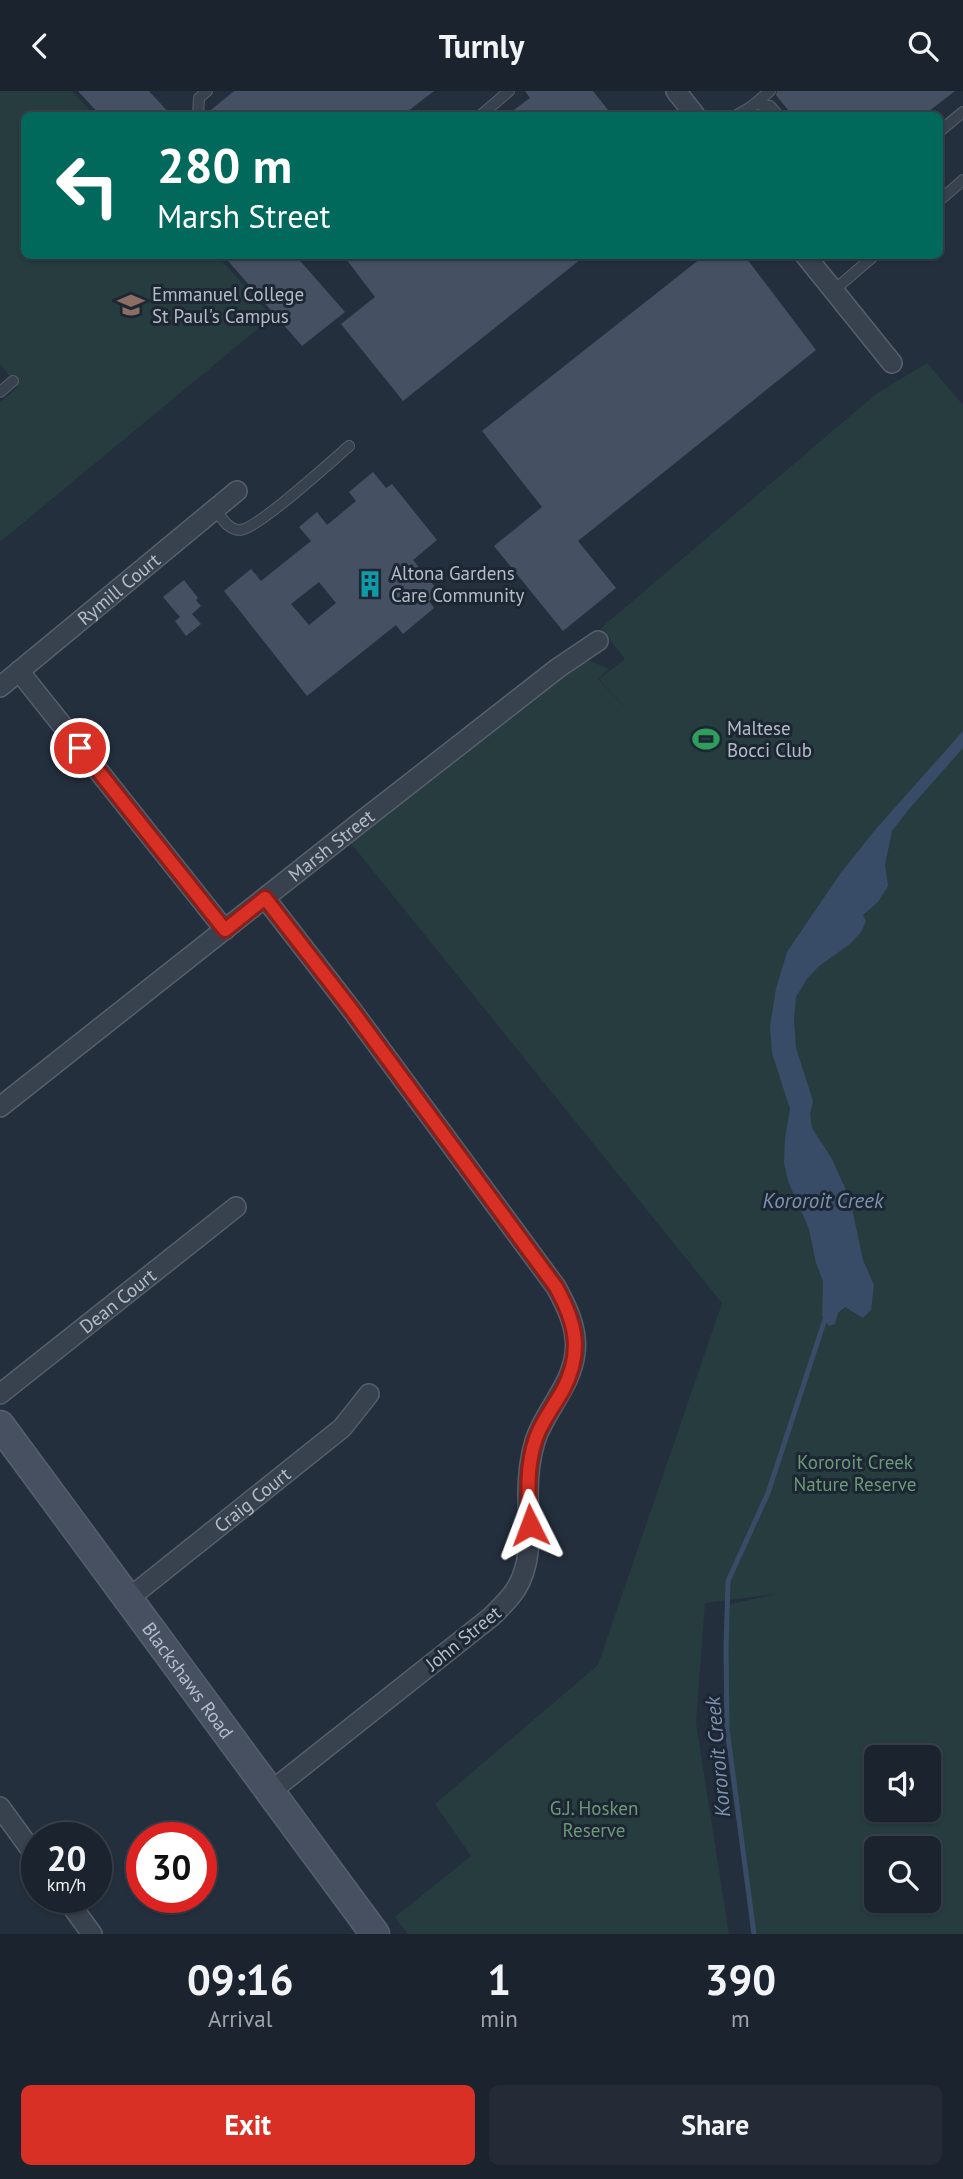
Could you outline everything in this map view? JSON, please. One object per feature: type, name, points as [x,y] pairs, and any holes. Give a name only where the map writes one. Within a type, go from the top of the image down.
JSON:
[{"type":"main road","name":"Blackshaws Road","points":[[0,1425],[375,1934]]},
{"type":"street","points":[[676,91],[693,112]]},
{"type":"street","points":[[808,259],[892,363]]},
{"type":"street","name":"Rymill Court","points":[[0,687],[237,491]]},
{"type":"street","name":"Marsh Street","points":[[0,1107],[536,685],[598,641]]},
{"type":"street","points":[[19,671],[225,930]]},
{"type":"street","name":"John Street","points":[[265,898],[351,1009],[556,1287],[569,1311],[576,1352],[564,1388],[536,1439],[530,1466],[528,1551],[518,1587],[491,1617],[270,1792]]},
{"type":"street","name":"Dean Court","points":[[0,1394],[236,1207]]},
{"type":"street","name":"Craig Court","points":[[128,1599],[342,1428],[369,1394]]},
{"type":"street","points":[[0,1807],[21,1836]]},
{"type":"street","points":[[77,1913],[92,1934]]},
{"type":"lane","points":[[198,112],[199,98],[207,91]]},
{"type":"lane","points":[[483,112],[497,95],[509,91]]},
{"type":"lane","points":[[742,112],[770,91]]},
{"type":"lane","points":[[752,106],[770,106],[775,112]]},
{"type":"lane","points":[[943,129],[963,112]]},
{"type":"lane","points":[[943,197],[963,180]]},
{"type":"lane","points":[[834,291],[870,259]]},
{"type":"lane","points":[[0,392],[13,381]]},
{"type":"lane","points":[[215,509],[231,527],[239,530],[246,528],[267,514],[349,446]]},
{"type":"green space","name":"Emmanuel College St Paul's Campus","points":[[0,91],[72,91],[91,112],[21,112],[21,259],[221,259],[272,317],[0,542],[0,402],[18,387],[0,364]]},
{"type":"green space","points":[[927,363],[963,405],[963,1934],[754,1934],[727,1729],[727,1605],[776,1594],[705,1603],[696,1723],[729,1934],[408,1934],[395,1917],[471,1856],[435,1804],[598,1665],[722,1303],[349,841],[576,662],[591,661],[609,669],[598,679],[634,717],[599,679],[625,659],[601,628],[876,394]]},
{"type":"water","name":"Kororoit Creek","points":[[963,731],[963,748],[892,831],[885,865],[888,886],[878,902],[863,915],[866,921],[861,932],[850,944],[819,966],[796,997],[796,1048],[813,1101],[810,1114],[812,1128],[832,1159],[850,1199],[863,1260],[874,1285],[871,1310],[863,1318],[845,1307],[838,1313],[835,1324],[829,1326],[822,1316],[823,1281],[809,1229],[788,1181],[784,1163],[790,1109],[772,1053],[770,1026],[776,989],[787,952],[840,874],[875,830]]},
{"type":"building","points":[[78,91],[149,91],[168,112],[97,112]]},
{"type":"building","points":[[234,91],[434,91],[407,112],[209,112]]},
{"type":"building","points":[[525,91],[593,91],[610,112],[511,112],[530,98]]},
{"type":"building","points":[[777,91],[955,91],[928,112],[790,112],[776,95]]},
{"type":"building","points":[[226,259],[299,259],[345,312],[302,346]]},
{"type":"building","points":[[346,259],[581,259],[403,401],[341,324],[375,297]]},
{"type":"building","points":[[700,259],[747,259],[816,350],[578,541],[616,588],[563,631],[494,546],[542,507],[482,431]]},
{"type":"building","name":"Altona Gardens Care Community","points":[[373,472],[386,488],[392,484],[437,540],[413,560],[439,592],[429,601],[434,608],[403,634],[396,625],[307,696],[224,591],[251,569],[261,581],[311,541],[299,527],[317,512],[327,525],[356,501],[349,492]],"holes":[[[319,582],[336,603],[309,625],[291,604]]]},
{"type":"building","points":[[184,580],[201,606],[192,614],[201,624],[186,636],[175,621],[180,617],[163,597]]},
{"type":"waterway","name":"Kororoit Creek","points":[[754,1934],[727,1729],[728,1581],[768,1493],[827,1313]]},
{"type":"place","name":"Emmanuel College St Paul's Campus","points":[[131,305]]},
{"type":"place","name":"Altona Gardens Care Community","points":[[370,584]]},
{"type":"place","name":"Maltese Bocci Club","points":[[706,739]]},
{"type":"route","points":[[80,748],[225,930],[265,898],[351,1009],[556,1287],[569,1311],[576,1352],[564,1388],[536,1439],[528,1494],[530,1525]]},
{"type":"park label","name":"Kororoit Creek Nature Reserve","points":[[855,1473]]},
{"type":"park label","name":"G.J. Hosken Reserve","points":[[594,1819]]}]
